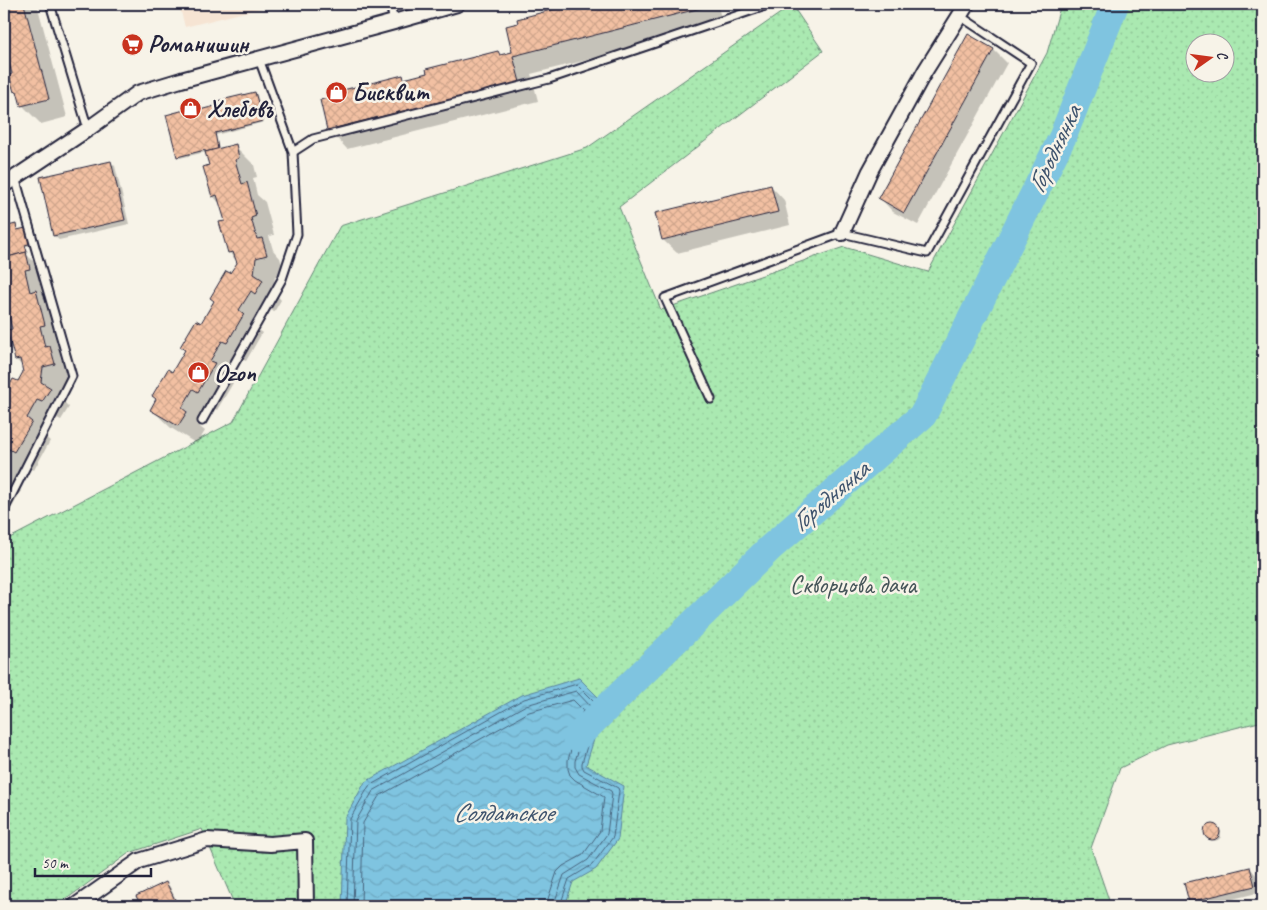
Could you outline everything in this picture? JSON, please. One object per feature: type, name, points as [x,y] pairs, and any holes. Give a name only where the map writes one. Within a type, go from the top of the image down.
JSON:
[{"type":"street","points":[[10,181],[138,93],[457,4]]},
{"type":"street","points":[[842,232],[870,171],[925,71],[964,10]]},
{"type":"street","points":[[75,906],[138,860],[206,840],[270,844],[305,841],[306,906]]},
{"type":"lane","points":[[50,4],[88,128]]},
{"type":"lane","points":[[390,4],[394,22]]},
{"type":"lane","points":[[293,152],[313,139],[549,79],[772,4]]},
{"type":"lane","points":[[711,399],[665,298],[842,232],[927,253],[1031,63],[964,10]]},
{"type":"lane","points":[[202,421],[282,279],[297,234],[293,152],[259,59]]},
{"type":"lane","points":[[4,510],[72,376],[10,181]]},
{"type":"shaded area","points":[[179,4],[277,4],[185,27]]},
{"type":"green space","name":"Скворцова дача","points":[[1061,4],[1263,4],[1263,567],[1260,567],[1263,579],[1263,721],[1167,745],[1120,768],[1091,848],[1111,906],[235,906],[202,829],[129,853],[57,906],[4,906],[4,541],[233,422],[340,226],[587,148],[792,5],[823,51],[619,207],[661,310],[844,247],[928,272],[1047,53]]},
{"type":"water","name":"Солдатское","points":[[579,678],[605,704],[586,765],[624,786],[618,839],[596,869],[573,882],[565,906],[342,906],[345,818],[365,782],[522,695]]},
{"type":"building","points":[[4,4],[24,4],[49,99],[21,106],[17,91],[14,92],[9,75],[12,74],[4,44]]},
{"type":"building","points":[[574,4],[704,4],[705,7],[513,56],[520,82],[327,130],[320,100],[332,97],[331,93],[403,75],[404,79],[427,73],[426,69],[498,51],[500,55],[512,52],[506,26],[518,23],[517,19]]},
{"type":"building","points":[[968,34],[994,49],[904,213],[878,198]]},
{"type":"building","points":[[255,92],[263,121],[215,133],[218,149],[205,152],[205,150],[177,157],[166,115],[188,109],[190,106],[192,112],[215,106],[214,100],[217,101]]},
{"type":"building","points":[[236,144],[239,158],[235,160],[242,184],[247,182],[256,216],[251,218],[257,239],[262,238],[267,255],[256,258],[254,274],[263,280],[255,294],[251,291],[239,310],[244,314],[227,343],[222,341],[210,361],[215,363],[198,392],[193,389],[182,408],[187,412],[178,426],[150,410],[156,399],[152,396],[168,369],[172,372],[185,350],[180,347],[196,320],[201,323],[214,301],[210,298],[226,271],[230,273],[237,263],[233,252],[228,253],[219,222],[225,221],[217,195],[212,197],[203,167],[209,165],[205,152]]},
{"type":"building","points":[[111,161],[125,220],[53,236],[40,177]]},
{"type":"building","points":[[771,185],[778,212],[662,240],[655,213]]},
{"type":"building","points":[[16,224],[17,230],[26,228],[32,243],[25,245],[27,252],[4,258],[4,227]]},
{"type":"building","points":[[26,252],[30,269],[25,270],[30,292],[36,290],[45,325],[40,326],[45,347],[50,346],[55,364],[43,367],[41,382],[51,388],[42,402],[37,400],[27,418],[32,422],[14,452],[9,449],[4,460],[4,396],[13,379],[18,381],[23,372],[20,359],[15,360],[7,330],[12,329],[6,304],[4,304],[4,258]]},
{"type":"building","points":[[1212,824],[1220,832],[1212,840],[1204,832]]},
{"type":"building","points":[[1250,867],[1255,886],[1189,902],[1184,883]]},
{"type":"building","points":[[166,882],[178,906],[141,906],[136,896]]},
{"type":"waterway","name":"Городнянка","points":[[576,738],[770,548],[923,415],[1063,136],[1115,4]]},
{"type":"place","name":"Романишин","points":[[132,44]]},
{"type":"place","name":"Бисквит","points":[[336,92]]},
{"type":"place","name":"Хлебовъ","points":[[191,109]]},
{"type":"place","name":"Ozon","points":[[198,373]]}]
